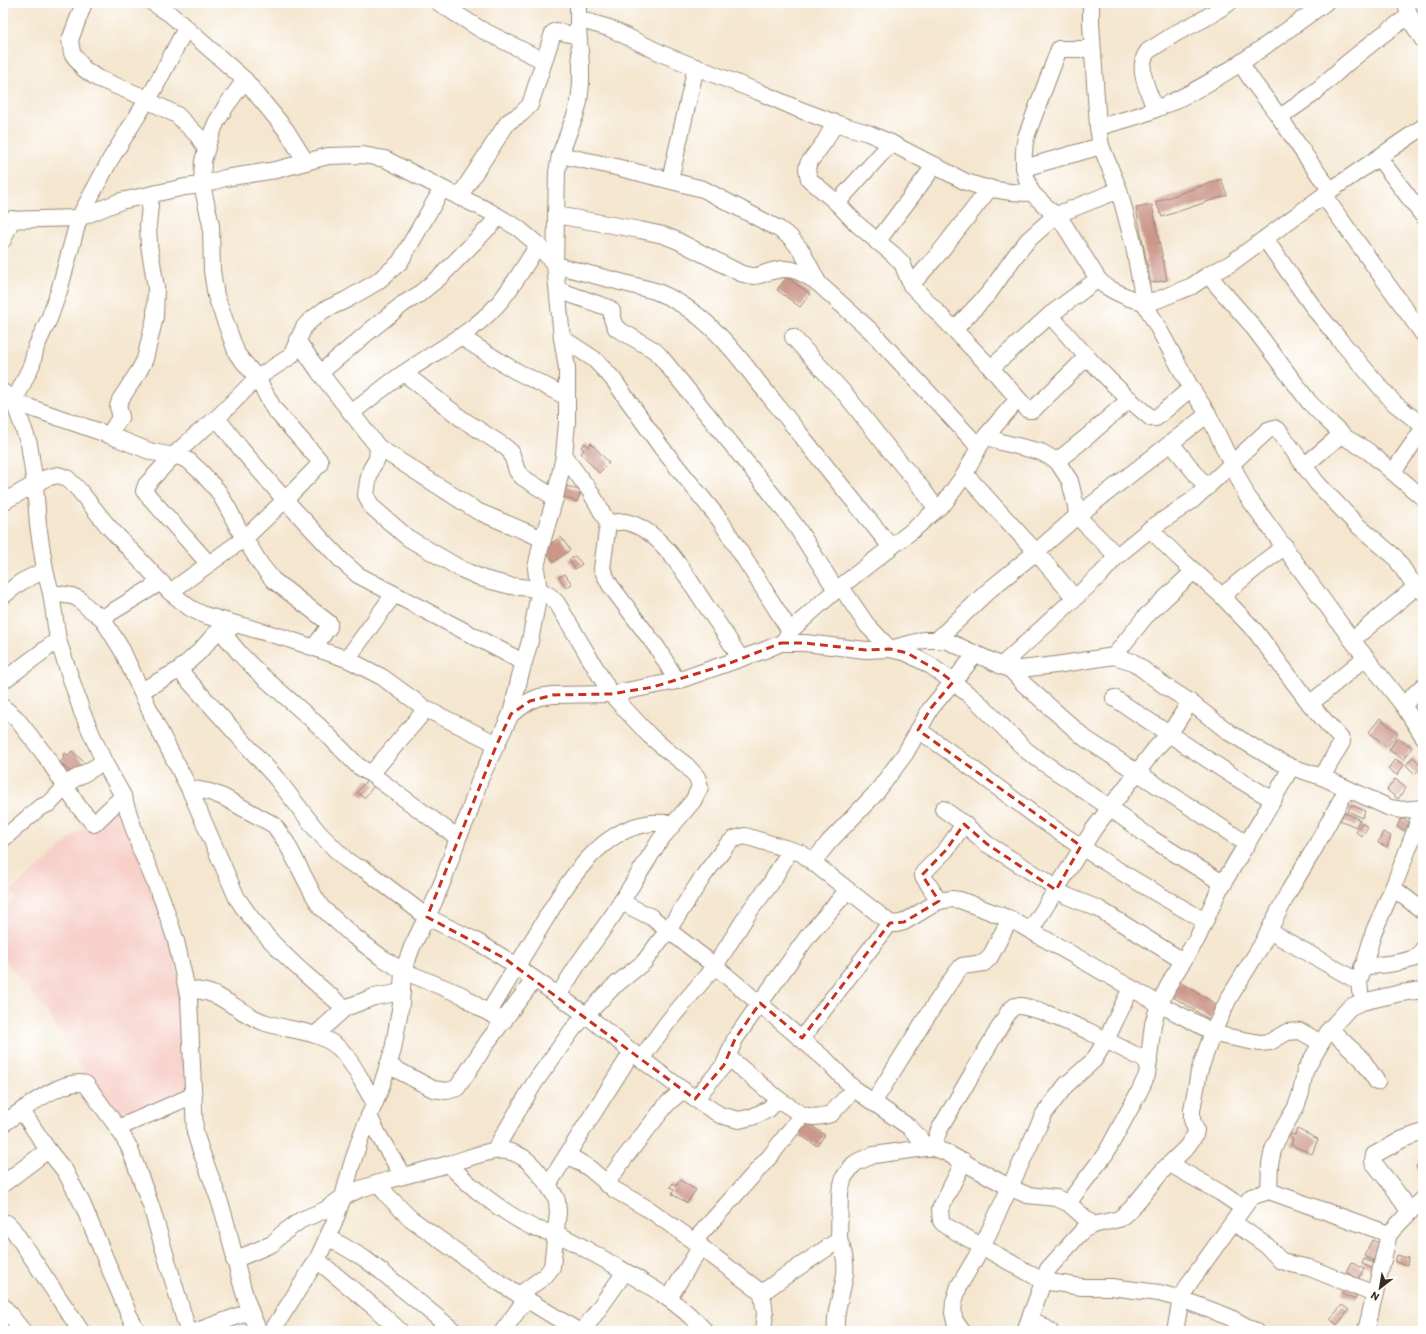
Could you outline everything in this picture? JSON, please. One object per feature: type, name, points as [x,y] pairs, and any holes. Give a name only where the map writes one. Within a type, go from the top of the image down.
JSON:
[{"type":"street","points":[[84,3],[70,40],[72,53],[84,69],[97,78],[148,99],[177,115],[198,136],[206,149]]},
{"type":"street","points":[[153,3],[170,14],[245,80],[286,130],[306,162]]},
{"type":"street","points":[[439,3],[480,30],[544,60]]},
{"type":"street","points":[[1155,109],[1142,64],[1148,51],[1229,3]]},
{"type":"street","points":[[1098,127],[1155,109],[1180,98],[1241,63],[1325,3]]},
{"type":"street","points":[[1093,4],[1092,49],[1098,127],[1101,146],[1119,190],[1134,246],[1144,302],[1191,388],[1208,414],[1247,496],[1285,546],[1297,566],[1352,640],[1404,705],[1423,736]]},
{"type":"street","points":[[1280,117],[1312,96],[1346,64],[1382,35],[1407,9],[1423,40]]},
{"type":"street","points":[[8,397],[29,444],[35,484],[38,525],[58,640],[82,712],[104,762],[123,796],[140,848],[167,913],[176,941],[188,989],[195,1132],[200,1150],[225,1218],[234,1260],[249,1312],[269,1331],[317,1260],[328,1237],[343,1197],[351,1167],[393,1050],[401,1004],[403,972],[412,947],[444,878],[458,838],[468,816],[480,779],[511,714],[532,627],[539,594],[536,568],[555,498],[564,456],[567,368],[562,338],[555,265],[556,172],[560,155],[579,102],[581,65],[578,36],[578,11],[665,55],[798,109],[835,123],[868,133],[891,143],[966,182],[977,186],[1019,193],[1032,193]]},
{"type":"street","points":[[8,397],[32,364],[36,347],[50,319],[79,218],[104,172],[148,99],[186,28]]},
{"type":"street","points":[[459,197],[508,122],[521,114],[530,105],[553,34],[556,31],[578,36]]},
{"type":"street","points":[[1092,49],[1060,49],[1026,137],[1024,147],[1026,182],[1032,193],[1063,222],[1098,279],[1114,291],[1129,298],[1144,302],[1157,300],[1192,286],[1208,275],[1230,264],[1328,193],[1423,128]]},
{"type":"street","points":[[1241,63],[1280,117],[1328,193],[1423,334]]},
{"type":"street","points":[[670,180],[696,67]]},
{"type":"street","points":[[102,618],[166,587],[208,563],[245,538],[319,466],[320,461],[274,409],[257,378],[237,354],[216,296],[212,271],[212,225],[202,185],[203,161],[216,123],[226,106],[245,80]]},
{"type":"street","points":[[835,123],[825,141],[808,164],[807,169],[809,179],[837,203],[858,225],[902,263],[911,285],[955,329],[1028,410],[1033,410],[1087,357]]},
{"type":"street","points":[[837,203],[891,143]]},
{"type":"street","points":[[1024,168],[1101,146]]},
{"type":"street","points":[[3,240],[7,220],[79,218],[121,201],[185,187],[202,185],[226,178],[276,170],[328,156],[363,155],[385,159],[442,189],[499,216],[518,228],[538,244],[555,265],[655,291],[699,316],[716,331],[742,360],[891,548]]},
{"type":"street","points":[[560,155],[616,167],[703,189],[779,229],[790,237],[801,250],[819,284]]},
{"type":"street","points":[[1379,158],[1423,216]]},
{"type":"street","points":[[877,242],[935,165]]},
{"type":"street","points":[[911,285],[990,188]]},
{"type":"street","points":[[208,563],[144,492],[146,485],[173,456],[216,418],[257,378],[291,356],[304,327],[310,321],[324,310],[346,300],[377,282],[397,265],[442,189]]},
{"type":"street","points":[[955,329],[989,293],[1028,240],[1056,215],[1119,190]]},
{"type":"street","points":[[109,435],[121,416],[118,407],[120,400],[145,359],[155,316],[156,287],[149,245],[148,225],[151,195]]},
{"type":"street","points":[[556,215],[663,235],[750,276],[759,276],[776,270],[789,269],[805,274],[819,284],[871,331],[982,441],[1001,442],[1041,452],[1058,461],[1070,481],[1077,516],[1117,556]]},
{"type":"street","points":[[320,373],[403,304],[418,295],[441,276],[499,216]]},
{"type":"street","points":[[1265,239],[1316,311],[1339,339],[1394,403],[1423,427],[1393,472]]},
{"type":"street","points":[[351,413],[404,373],[461,337],[498,304],[538,244]]},
{"type":"street","points":[[1208,275],[1250,323],[1309,402],[1342,434],[1368,451],[1423,498]]},
{"type":"street","points":[[991,368],[1050,315],[1098,279]]},
{"type":"street","points":[[558,290],[609,308],[612,311],[612,319],[616,328],[654,350],[660,356],[780,504],[867,625],[890,648],[907,653],[931,666],[978,702],[1038,759],[1152,839],[1224,884]]},
{"type":"street","points":[[1050,315],[1087,357],[1151,418],[1156,418],[1191,388]]},
{"type":"street","points":[[461,337],[512,368],[567,398]]},
{"type":"street","points":[[793,337],[846,395],[936,508]]},
{"type":"street","points":[[562,338],[594,359],[613,379],[661,447],[720,520],[786,637],[805,643],[866,650],[890,648],[924,640],[945,640],[1006,668],[1086,739],[1247,844]]},
{"type":"street","points":[[297,340],[320,373],[378,447],[477,511],[543,539]]},
{"type":"street","points":[[404,373],[462,418],[504,446],[511,452],[517,471],[522,477],[555,498]]},
{"type":"street","points":[[8,397],[152,452],[180,457],[189,461],[218,491],[238,528],[261,565],[273,580],[329,623],[329,627],[314,647]]},
{"type":"street","points":[[511,714],[530,701],[539,697],[553,695],[611,694],[677,681],[765,650],[786,637],[839,588],[891,548],[936,508],[945,502],[966,474],[982,441],[1018,399]]},
{"type":"street","points":[[1058,461],[1130,399]]},
{"type":"street","points":[[937,640],[988,591],[1077,516],[1208,414]]},
{"type":"street","points":[[216,418],[285,500],[342,561],[358,574],[523,662]]},
{"type":"street","points":[[1006,668],[1074,597],[1101,574],[1117,556],[1150,529],[1193,500],[1268,430],[1274,428],[1279,431],[1317,483],[1356,524],[1395,557],[1410,578],[1421,590],[1352,640]]},
{"type":"street","points":[[1304,466],[1342,434]]},
{"type":"street","points":[[1171,443],[1207,488]]},
{"type":"street","points":[[378,447],[377,459],[371,469],[366,495],[371,506],[408,538],[461,569],[491,581],[512,586],[538,589],[550,596],[557,603],[611,694],[620,706],[648,734],[686,765],[697,777],[700,787],[693,802],[660,840],[621,902],[558,996]]},
{"type":"street","points":[[564,456],[590,491],[608,523],[602,569],[610,585],[658,649],[677,681]]},
{"type":"street","points":[[966,474],[1074,597]]},
{"type":"street","points":[[3,502],[46,478],[58,475],[67,478],[79,490],[107,525],[166,587],[190,608],[204,615],[285,638],[347,659],[382,677],[426,709],[497,744]]},
{"type":"street","points":[[608,523],[625,522],[642,529],[662,544],[673,556],[690,580],[728,637],[740,658]]},
{"type":"street","points":[[1150,529],[1194,572],[1222,596],[1256,632],[1310,704],[1340,739],[1342,742],[1322,777]]},
{"type":"street","points":[[1222,596],[1252,570],[1285,546]]},
{"type":"street","points":[[3,596],[21,582],[45,570]]},
{"type":"street","points":[[1114,656],[1145,617],[1194,572]]},
{"type":"street","points":[[51,593],[72,596],[79,599],[88,608],[102,618],[122,650],[157,726],[189,788],[206,830],[237,898],[269,940],[303,973],[345,1008]]},
{"type":"street","points":[[347,659],[394,594]]},
{"type":"street","points":[[141,691],[179,670],[199,652],[215,634],[240,625]]},
{"type":"street","points":[[221,631],[241,655],[261,675],[319,726],[358,766],[372,774],[458,838]]},
{"type":"street","points":[[3,680],[58,640]]},
{"type":"street","points":[[813,862],[829,842],[876,793],[905,754],[931,708],[976,654]]},
{"type":"street","points":[[1006,668],[1114,656],[1133,662],[1164,686],[1190,702],[1230,733],[1272,758],[1322,777],[1390,808],[1402,810],[1422,808],[1415,831],[1393,888],[1374,931],[1360,975],[1362,1002]]},
{"type":"street","points":[[1310,704],[1366,657]]},
{"type":"street","points":[[179,670],[277,779],[318,832],[355,866],[364,869],[427,917],[489,948],[586,1016],[636,1055],[720,1115],[739,1120],[752,1117],[769,1108],[778,1099]]},
{"type":"street","points":[[1404,705],[1423,686]]},
{"type":"street","points":[[1114,698],[1170,733],[1233,776],[1273,800]]},
{"type":"street","points":[[1031,930],[1081,846],[1155,749],[1170,733],[1190,702]]},
{"type":"street","points":[[3,707],[16,718],[45,755],[78,806],[94,824],[123,796]]},
{"type":"street","points":[[372,774],[426,709]]},
{"type":"street","points":[[918,730],[1039,818],[1081,846],[1138,882],[1205,921]]},
{"type":"street","points":[[3,840],[39,808],[50,803],[59,795],[64,786],[70,781],[104,762]]},
{"type":"street","points":[[1068,1203],[1106,1153],[1139,1092],[1147,1075],[1153,1024],[1159,1004],[1183,960],[1197,939],[1219,890],[1224,884],[1273,800],[1291,766]]},
{"type":"street","points":[[189,788],[210,792],[223,797],[274,825],[286,842],[321,907],[352,935],[403,972],[462,995],[504,1021]]},
{"type":"street","points":[[1050,1331],[1027,1324],[1048,1270],[1083,1230],[1093,1225],[1119,1219],[1131,1209],[1186,1148],[1195,1135],[1196,1130],[1192,1120],[1192,1110],[1199,1072],[1213,1032],[1229,998],[1269,931],[1289,891],[1347,789]]},
{"type":"street","points":[[943,809],[964,824],[987,844],[1046,881],[1056,890],[1099,909],[1183,960]]},
{"type":"street","points":[[489,1012],[568,883],[588,859],[623,830],[646,824],[674,823]]},
{"type":"street","points":[[939,901],[923,876],[923,873],[946,850],[964,824]]},
{"type":"street","points":[[494,1151],[535,1082],[573,1029],[613,987],[644,962],[668,930],[704,875],[727,845],[734,839],[745,836],[801,853],[890,923],[896,924],[904,922],[939,901],[951,899],[960,900],[1010,919],[1159,1004],[1213,1032],[1224,1036],[1260,1043],[1270,1042],[1287,1032],[1300,1031],[1321,1043]]},
{"type":"street","points":[[548,1185],[636,1055],[667,1023],[715,966],[751,909],[771,883],[790,850]]},
{"type":"street","points":[[1393,888],[1423,911]]},
{"type":"street","points":[[606,1184],[667,1104],[689,1094],[724,1065],[728,1057],[729,1050],[735,1039],[760,1003],[808,936],[848,890]]},
{"type":"street","points":[[621,902],[651,917],[715,966],[802,1038],[854,1089],[909,1127],[929,1148]]},
{"type":"street","points":[[873,1103],[956,973],[962,966],[984,963],[990,957],[1010,919]]},
{"type":"street","points":[[802,1038],[890,923]]},
{"type":"street","points":[[1269,931],[1360,975],[1416,957],[1421,953],[1423,948]]},
{"type":"street","points":[[388,1065],[433,1089],[443,1091],[452,1090],[458,1086],[488,1041],[534,980]]},
{"type":"street","points":[[962,1331],[955,1321],[954,1313],[957,1289],[982,1247],[1044,1114],[1066,1085],[1094,1060],[1106,1040],[1131,988]]},
{"type":"street","points":[[188,989],[215,995],[240,1011],[265,1023],[315,1035],[327,1040],[340,1049],[352,1065],[365,1088],[379,1136],[403,1176]]},
{"type":"street","points":[[1269,1191],[1270,1164],[1273,1150],[1280,1134],[1296,1107],[1306,1072],[1330,1029],[1350,1007],[1362,1002],[1401,993],[1423,990]]},
{"type":"street","points":[[315,1035],[345,1008],[374,997],[402,992]]},
{"type":"street","points":[[929,1148],[1009,1011],[1015,1006],[1022,1006],[1041,1011],[1086,1030],[1149,1062]]},
{"type":"street","points":[[1330,1029],[1362,1059],[1376,1082]]},
{"type":"street","points":[[728,1057],[778,1099],[802,1115],[814,1117],[831,1114],[854,1089]]},
{"type":"street","points":[[3,1124],[48,1093],[73,1083],[80,1082],[86,1084],[118,1128],[129,1147],[151,1206],[188,1331]]},
{"type":"street","points":[[118,1128],[194,1095]]},
{"type":"street","points":[[22,1111],[64,1171],[82,1203],[137,1331]]},
{"type":"street","points":[[669,1298],[697,1244],[767,1160],[802,1115]]},
{"type":"street","points":[[1409,1212],[1396,1191],[1373,1162],[1374,1155],[1403,1139],[1423,1132]]},
{"type":"street","points":[[836,1331],[835,1319],[844,1286],[846,1265],[844,1251],[839,1240],[840,1192],[844,1177],[852,1165],[857,1162],[874,1155],[929,1148],[945,1152],[964,1161],[1009,1187],[1027,1195],[1056,1198],[1068,1203],[1093,1225]]},
{"type":"street","points":[[3,1184],[48,1150]]},
{"type":"street","points":[[234,1260],[272,1244],[283,1233],[301,1220],[325,1210],[343,1197],[360,1189],[494,1151],[510,1151],[520,1155],[531,1164],[548,1185],[555,1196],[558,1206],[554,1261],[551,1269],[522,1297],[503,1331]]},
{"type":"street","points":[[568,1155],[589,1168],[606,1184],[625,1197],[650,1210],[762,1293],[765,1314],[763,1331]]},
{"type":"street","points":[[964,1161],[940,1209],[941,1221],[946,1226],[1043,1281],[1082,1287],[1112,1287],[1181,1299],[1229,1317],[1255,1331]]},
{"type":"street","points":[[449,1164],[457,1174],[477,1191],[512,1215],[534,1228],[555,1234],[581,1246],[646,1283],[669,1298],[697,1322],[705,1331]]},
{"type":"street","points":[[1170,1164],[1221,1193],[1242,1208]]},
{"type":"street","points":[[379,1183],[387,1195],[410,1218],[500,1283],[578,1331]]},
{"type":"street","points":[[1175,1331],[1181,1299],[1190,1282],[1251,1197],[1269,1191],[1389,1234]]},
{"type":"street","points":[[1366,1331],[1389,1234],[1423,1198]]},
{"type":"street","points":[[1233,1222],[1267,1246],[1280,1260],[1310,1268],[1374,1294]]},
{"type":"street","points":[[3,1224],[7,1223],[12,1228],[81,1331]]},
{"type":"street","points":[[328,1237],[365,1259],[454,1331]]},
{"type":"street","points":[[762,1293],[839,1240]]},
{"type":"street","points":[[317,1260],[374,1307],[400,1331]]},
{"type":"street","points":[[583,1331],[625,1272]]},
{"type":"street","points":[[3,1306],[23,1331]]},
{"type":"street","points":[[197,1331],[249,1312]]},
{"type":"highlighted area","points":[[781,643],[805,643],[866,650],[890,649],[907,653],[940,672],[953,682],[931,708],[918,730],[1081,846],[1056,890],[987,844],[964,824],[946,850],[922,875],[939,901],[904,922],[890,923],[802,1038],[760,1003],[735,1039],[724,1065],[695,1099],[504,958],[427,917],[497,744],[511,714],[530,701],[553,695],[611,694],[653,687],[725,665]]},
{"type":"shaded area","points":[[123,793],[166,899],[196,1095],[121,1130],[48,1015],[3,957],[3,909],[16,899],[11,891]]},
{"type":"building","points":[[1221,179],[1227,195],[1162,217],[1156,202]]},
{"type":"building","points":[[1152,205],[1167,280],[1151,283],[1136,208]]},
{"type":"building","points":[[787,277],[810,294],[800,307],[777,290]]},
{"type":"building","points":[[585,443],[588,447],[591,443],[609,463],[599,473],[581,453],[584,450],[581,447]]},
{"type":"building","points":[[567,486],[581,491],[577,502],[564,497]]},
{"type":"building","points":[[561,537],[570,550],[554,562],[544,548]]},
{"type":"building","points":[[575,556],[582,564],[575,569],[569,560]]},
{"type":"building","points":[[565,574],[572,584],[566,588],[559,577]]},
{"type":"building","points":[[1380,718],[1398,733],[1387,747],[1369,732]]},
{"type":"building","points":[[1397,738],[1412,747],[1404,760],[1389,750]]},
{"type":"building","points":[[72,751],[86,764],[75,776],[60,763],[65,757],[63,756],[65,753],[68,755]]},
{"type":"building","points":[[1413,757],[1422,766],[1415,774],[1406,765]]},
{"type":"building","points":[[1395,759],[1404,765],[1397,775],[1388,769]]},
{"type":"building","points":[[368,779],[375,785],[364,798],[357,792]]},
{"type":"building","points":[[1395,779],[1406,788],[1398,799],[1387,790]]},
{"type":"building","points":[[1351,805],[1365,811],[1362,818],[1348,811]]},
{"type":"building","points":[[1344,812],[1360,820],[1356,827],[1340,820]]},
{"type":"building","points":[[1401,818],[1412,824],[1407,832],[1397,827]]},
{"type":"building","points":[[1361,823],[1368,827],[1362,836],[1356,832]]},
{"type":"building","points":[[1383,832],[1391,836],[1387,847],[1378,843]]},
{"type":"building","points":[[1178,981],[1219,1006],[1210,1020],[1170,995]]},
{"type":"building","points":[[805,1121],[825,1135],[817,1146],[797,1133]]},
{"type":"building","points":[[1297,1129],[1318,1139],[1312,1154],[1291,1145],[1293,1139],[1290,1137],[1291,1134],[1295,1135]]},
{"type":"building","points":[[1423,1162],[1423,1179],[1416,1166]]},
{"type":"building","points":[[680,1180],[696,1190],[687,1203],[672,1194],[674,1189],[670,1187],[673,1183],[676,1186]]},
{"type":"building","points":[[1372,1240],[1387,1246],[1380,1263],[1364,1256]]},
{"type":"building","points":[[1397,1255],[1408,1258],[1407,1265],[1395,1262]]},
{"type":"building","points":[[1364,1259],[1378,1264],[1376,1270],[1362,1264]]},
{"type":"building","points":[[1351,1262],[1364,1269],[1358,1279],[1346,1272]]},
{"type":"building","points":[[1348,1280],[1361,1285],[1355,1300],[1342,1294]]},
{"type":"building","points":[[1342,1305],[1349,1310],[1337,1325],[1330,1319]]}]
